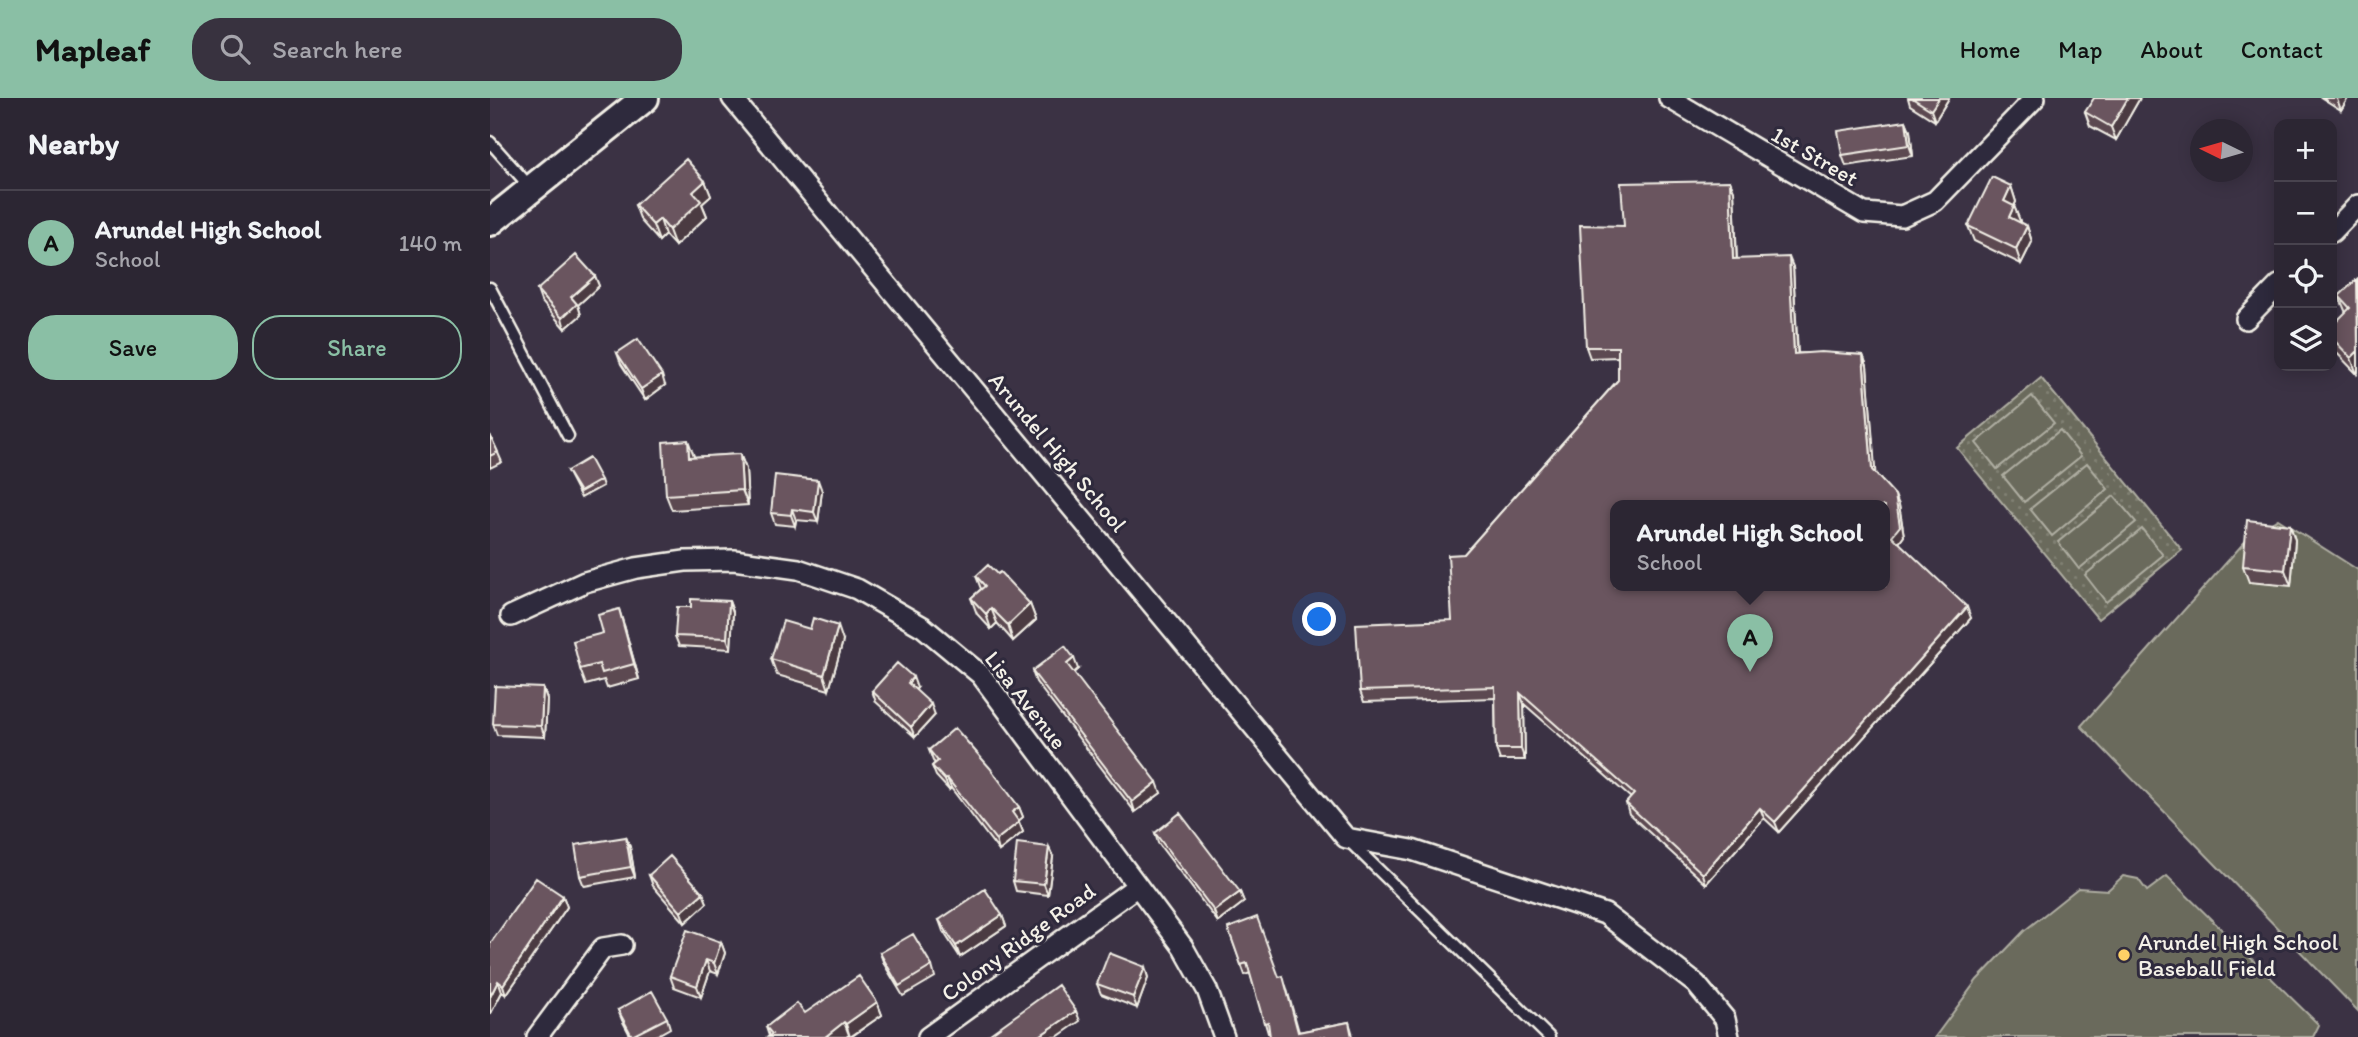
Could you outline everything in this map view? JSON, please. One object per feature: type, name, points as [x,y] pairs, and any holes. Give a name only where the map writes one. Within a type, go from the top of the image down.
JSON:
[{"type":"main road","points":[[490,222],[645,98]]},
{"type":"street","name":"Arundel High School","points":[[732,98],[1346,838]]},
{"type":"street","name":"1st Street","points":[[1669,98],[1864,213],[1902,216],[1935,201],[2035,98]]},
{"type":"street","points":[[2337,227],[2358,205]]},
{"type":"street","points":[[2246,318],[2274,290]]},
{"type":"street","name":"Lisa Avenue","points":[[511,616],[585,582],[636,568],[685,561],[734,560],[798,569],[857,589],[923,626],[981,675],[1183,947],[1207,990],[1224,1037]]},
{"type":"street","points":[[1346,838],[1412,850],[1605,914],[1696,984],[1725,1019],[1729,1037]]},
{"type":"street","name":"Colony Ridge Road","points":[[928,1037],[1136,887]]},
{"type":"street","points":[[537,1037],[603,948],[622,944]]},
{"type":"lane","points":[[490,142],[531,188]]},
{"type":"lane","points":[[490,288],[568,436]]},
{"type":"lane","name":"Arundel High School","points":[[1346,838],[1549,1037]]},
{"type":"green space","points":[[2041,378],[2182,550],[2098,619],[1957,448]]},
{"type":"green space","points":[[2032,396],[2054,423],[1997,469],[1976,443]]},
{"type":"green space","points":[[2060,430],[2081,456],[2024,502],[2003,476]]},
{"type":"green space","points":[[2087,463],[2108,489],[2052,536],[2030,509]]},
{"type":"green space","points":[[2114,496],[2136,522],[2079,569],[2058,542]]},
{"type":"green space","points":[[2278,519],[2358,570],[2358,1011],[2081,726],[2249,537]]},
{"type":"green space","points":[[2142,529],[2163,555],[2106,602],[2085,575]]},
{"type":"green space","name":"Arundel High School Baseball Field","points":[[2123,876],[2138,879],[2147,891],[2167,876],[2319,1025],[2313,1037],[1935,1037],[1977,980],[2024,931],[2078,888],[2108,890]]},
{"type":"building","points":[[1912,98],[1939,98],[1931,110]]},
{"type":"building","points":[[2094,98],[2128,98],[2111,127],[2085,112]]},
{"type":"building","points":[[1906,121],[1909,145],[1842,155],[1838,131]]},
{"type":"building","points":[[686,159],[705,181],[693,192],[701,201],[669,230],[660,219],[653,225],[635,205]]},
{"type":"building","points":[[1992,177],[2011,186],[2004,201],[2014,206],[2009,217],[2027,226],[2016,249],[1968,226]]},
{"type":"building","points":[[1730,181],[1733,259],[1789,257],[1794,354],[1821,352],[1863,355],[1872,470],[1895,495],[1900,526],[1892,536],[1967,607],[1775,822],[1760,808],[1703,874],[1626,803],[1634,794],[1520,693],[1521,749],[1496,749],[1495,687],[1360,691],[1356,624],[1452,620],[1448,555],[1464,554],[1618,380],[1618,347],[1586,347],[1580,225],[1624,226],[1621,183]]},
{"type":"building","points":[[576,255],[595,276],[571,297],[577,304],[562,318],[537,290]]},
{"type":"building","points":[[2357,279],[2358,351],[2351,358],[2337,343],[2337,321],[2350,308],[2339,296]]},
{"type":"building","points":[[638,339],[662,375],[641,389],[617,353]]},
{"type":"building","points":[[490,435],[498,452],[490,456]]},
{"type":"building","points":[[688,440],[689,457],[740,454],[742,490],[666,495],[663,442]]},
{"type":"building","points":[[589,458],[601,480],[580,492],[567,471]]},
{"type":"building","points":[[775,475],[818,480],[814,512],[792,509],[791,515],[771,513]]},
{"type":"building","points":[[2247,520],[2290,525],[2285,570],[2243,566]]},
{"type":"building","points":[[988,565],[997,574],[1000,572],[1030,604],[1008,625],[991,608],[986,614],[971,598],[985,586],[976,576]]},
{"type":"building","points":[[691,599],[729,601],[727,638],[675,636],[677,607],[691,607]]},
{"type":"building","points":[[619,609],[634,664],[602,673],[599,664],[580,669],[573,641],[603,633],[598,615]]},
{"type":"building","points":[[813,618],[838,626],[824,675],[771,659],[783,621],[810,629]]},
{"type":"building","points":[[1065,646],[1074,658],[1067,664],[1157,782],[1132,802],[1032,671]]},
{"type":"building","points":[[897,663],[913,677],[908,683],[931,704],[911,727],[872,691]]},
{"type":"building","points":[[495,686],[543,688],[541,726],[493,724]]},
{"type":"building","points":[[955,728],[1019,807],[1012,812],[1019,822],[996,840],[947,778],[945,780],[932,766],[938,761],[929,750]]},
{"type":"building","points":[[1180,813],[1240,892],[1214,911],[1155,833]]},
{"type":"building","points":[[626,837],[631,867],[580,876],[575,845]]},
{"type":"building","points":[[1017,843],[1049,847],[1044,884],[1013,881]]},
{"type":"building","points":[[670,856],[703,893],[681,912],[649,875]]},
{"type":"building","points":[[536,878],[563,896],[503,985],[498,981],[490,997],[490,944]]},
{"type":"building","points":[[985,889],[1002,915],[956,946],[939,920]]},
{"type":"building","points":[[1257,917],[1279,977],[1283,976],[1298,1032],[1349,1022],[1352,1037],[1270,1037],[1268,1022],[1264,1023],[1247,963],[1241,965],[1228,928]]},
{"type":"building","points":[[687,930],[721,942],[714,963],[706,960],[697,986],[670,976]]},
{"type":"building","points":[[913,934],[932,966],[899,986],[880,953]]},
{"type":"building","points":[[1109,953],[1145,967],[1133,997],[1097,984]]},
{"type":"building","points":[[859,976],[877,1002],[846,1024],[844,1022],[825,1037],[768,1037],[772,1034],[766,1027],[797,1003],[805,1013]]},
{"type":"building","points":[[1058,985],[1076,1011],[1038,1037],[986,1037]]},
{"type":"building","points":[[652,991],[667,1018],[632,1036],[618,1010]]},
{"type":"place","name":"Arundel High School","points":[[1750,672]]},
{"type":"place","name":"Arundel High School Baseball Field","points":[[2124,955]]}]
